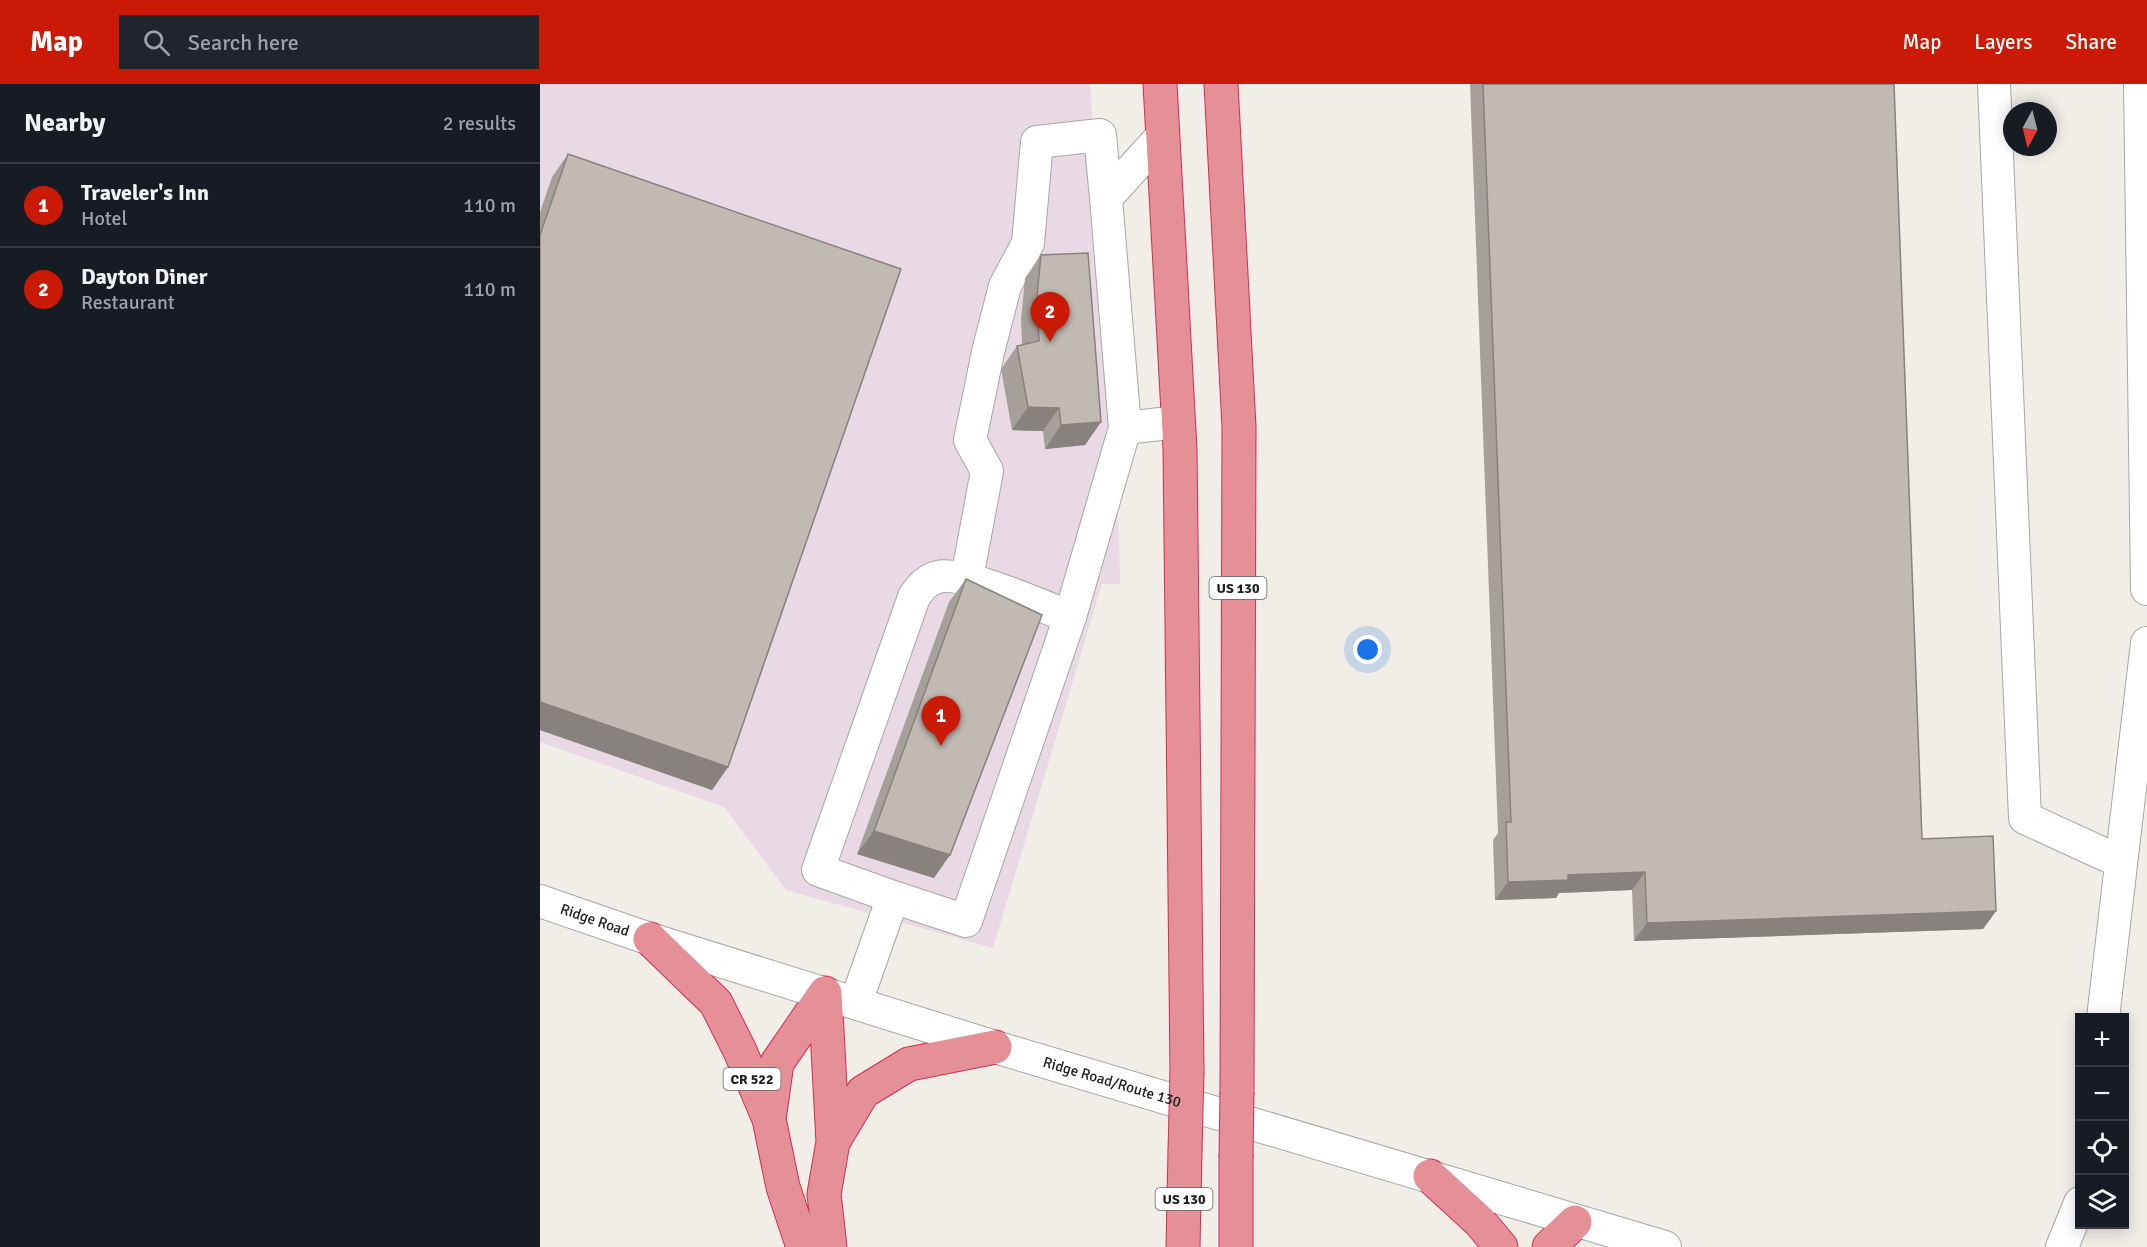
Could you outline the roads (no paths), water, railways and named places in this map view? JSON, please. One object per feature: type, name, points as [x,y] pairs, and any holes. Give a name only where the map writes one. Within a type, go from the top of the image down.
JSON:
[{"type":"highway","name":"US 130","points":[[1160,84],[1178,422],[1187,1072],[1183,1247]]},
{"type":"highway","name":"US 130","points":[[1221,84],[1239,427],[1236,1247]]},
{"type":"highway","name":"CR 522","points":[[650,939],[716,1003],[740,1051],[769,1119],[783,1187],[803,1247]]},
{"type":"highway","points":[[769,1119],[777,1062],[825,993]]},
{"type":"highway","points":[[825,993],[833,1142],[824,1194],[830,1247]]},
{"type":"highway","points":[[833,1142],[863,1092],[909,1064],[995,1047]]},
{"type":"highway","points":[[1430,1176],[1479,1221],[1501,1247]]},
{"type":"highway","points":[[1549,1247],[1576,1234]]},
{"type":"street","points":[[1994,84],[2025,818],[2121,862]]},
{"type":"street","points":[[2139,84],[2147,589]]},
{"type":"street","points":[[967,579],[987,471],[970,440],[988,352],[1005,286],[1028,243],[1037,142],[1100,135],[1125,428],[1070,616],[966,921],[819,870],[914,597],[921,586],[938,576],[967,579],[1070,616]]},
{"type":"street","points":[[1106,198],[1163,135]]},
{"type":"street","points":[[1125,428],[1178,422]]},
{"type":"street","points":[[2103,1013],[2147,644]]},
{"type":"street","points":[[856,1002],[893,897]]},
{"type":"street","name":"Ridge Road","points":[[540,901],[650,939]]},
{"type":"street","name":"Ridge Road/Route 130","points":[[650,939],[995,1047],[1430,1176],[1576,1234]]},
{"type":"street","points":[[2062,1247],[2075,1213]]},
{"type":"street","points":[[1576,1234],[1665,1247]]},
{"type":"place","name":"Dayton Diner","points":[[1050,342]]},
{"type":"place","name":"Traveler's Inn","points":[[941,746]]}]
